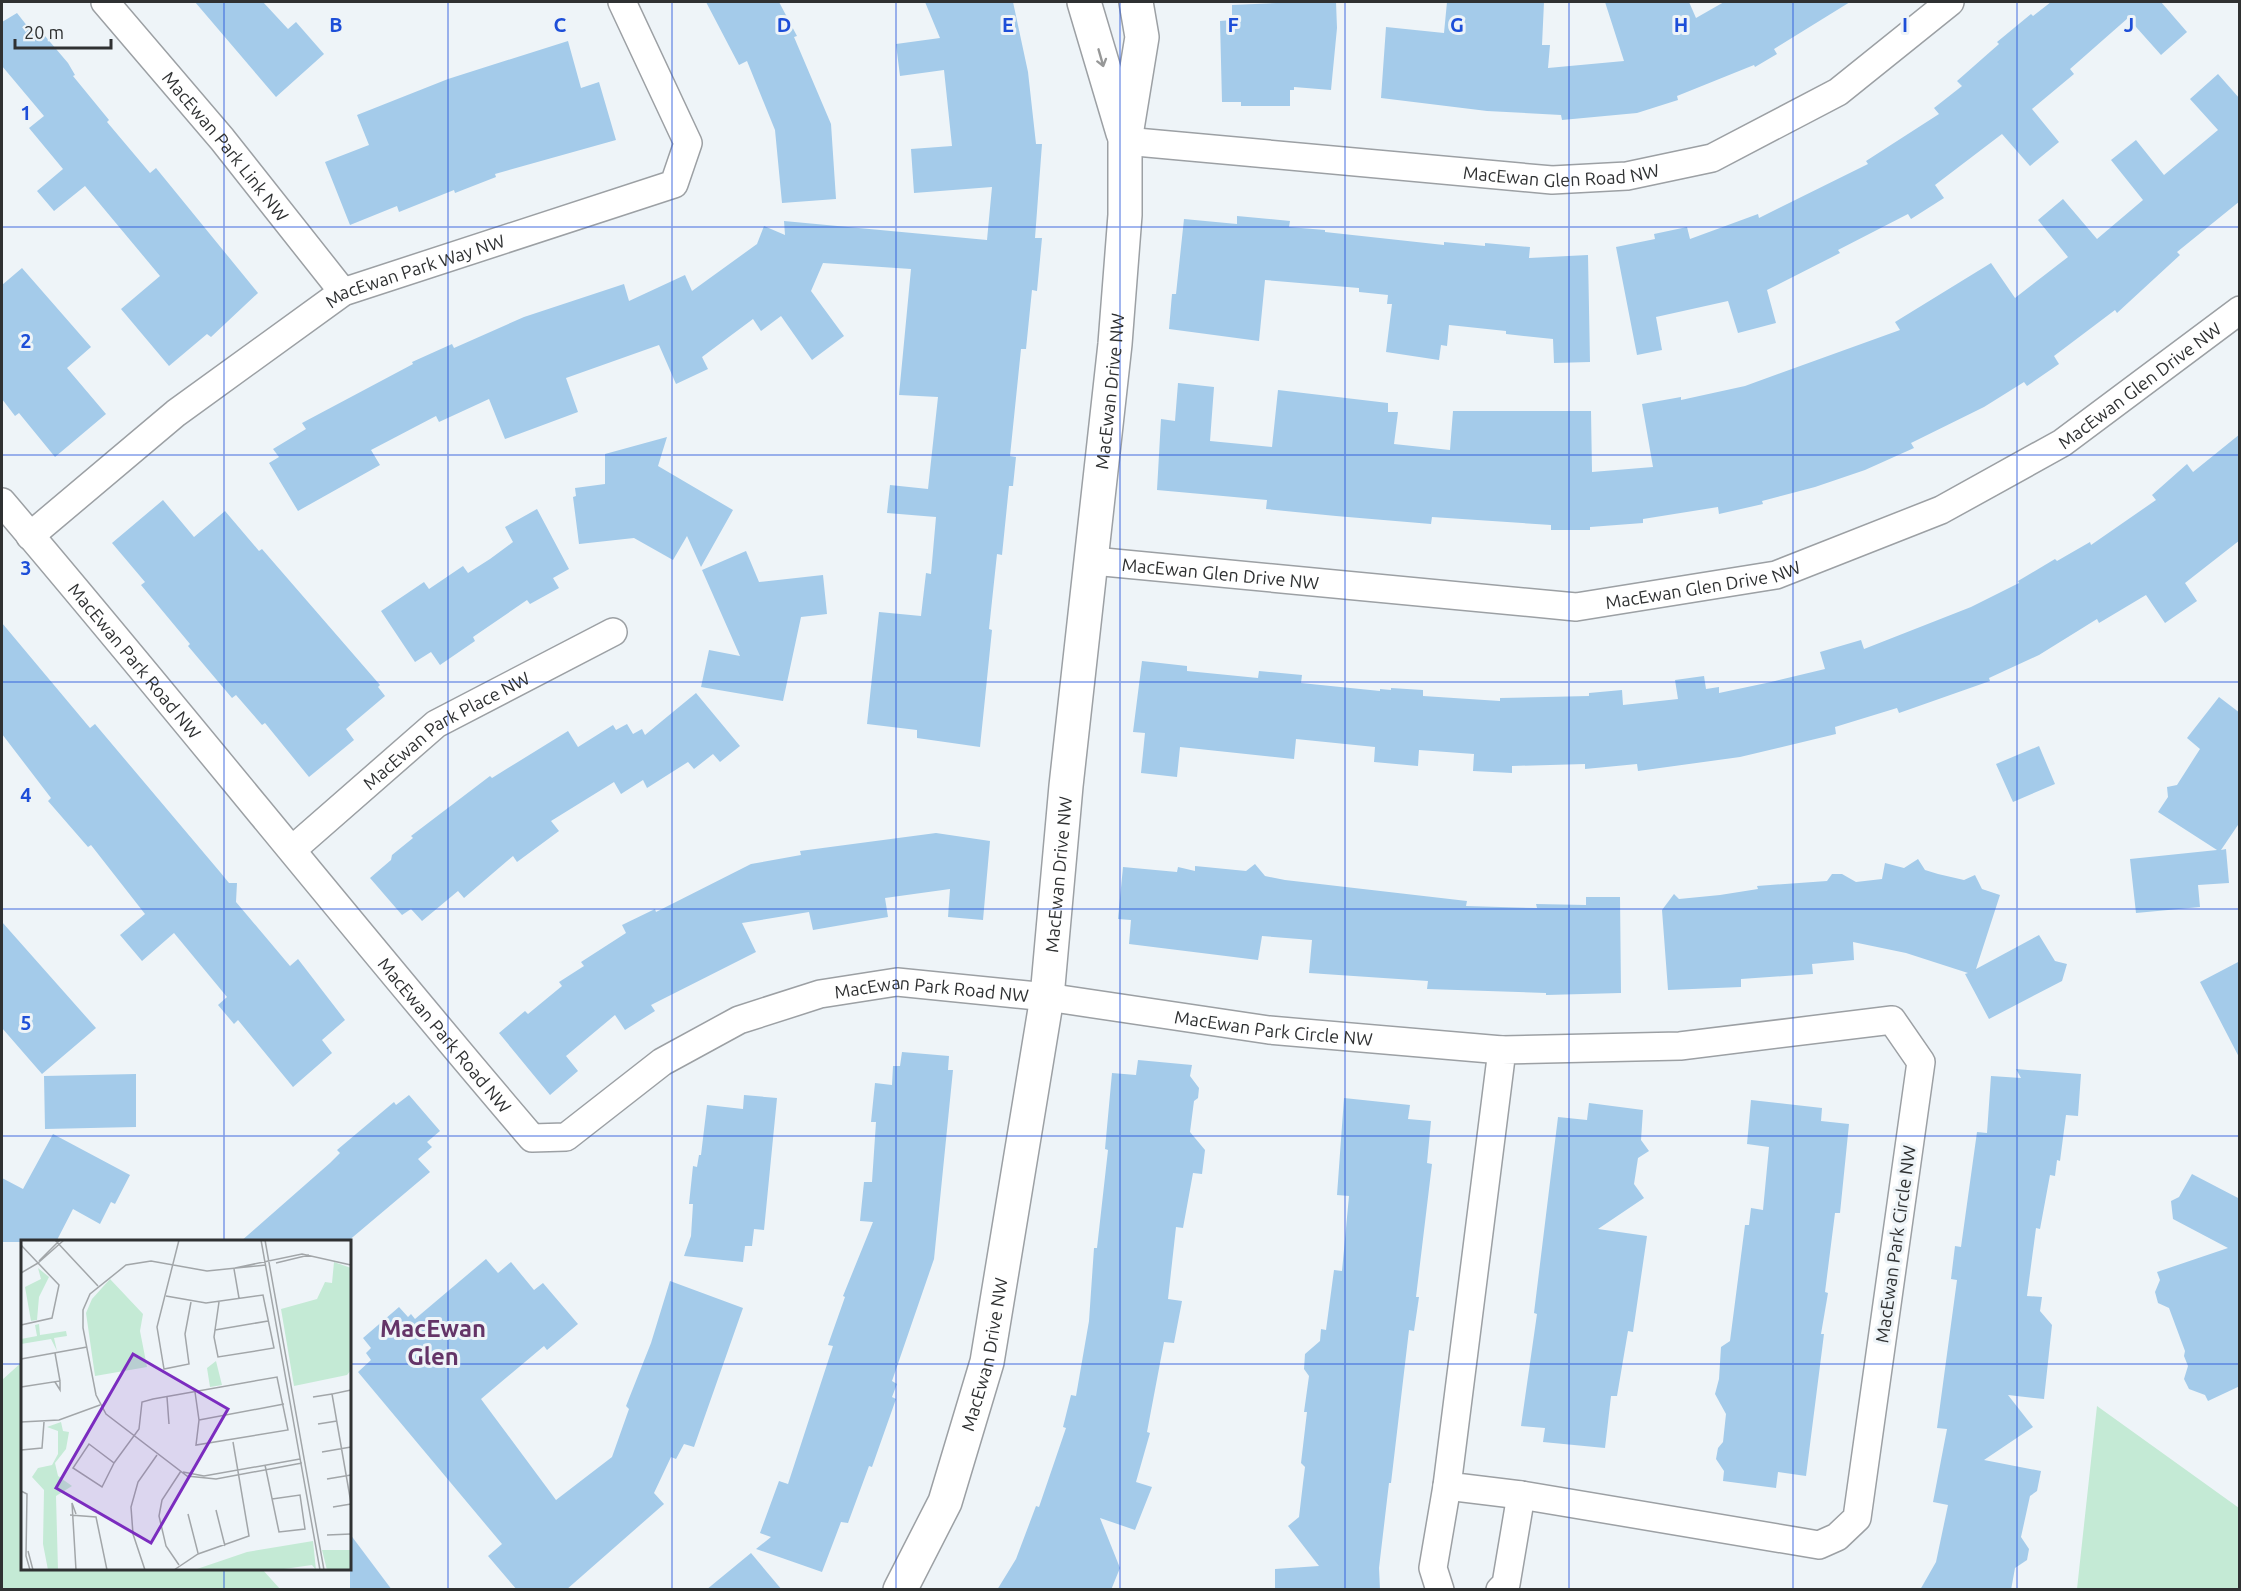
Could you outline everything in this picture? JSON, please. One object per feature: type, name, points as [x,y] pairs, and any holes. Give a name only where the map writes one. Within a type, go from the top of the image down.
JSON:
[{"type":"street","name":"MacEwan Park Link NW","points":[[105,2],[222,139],[344,292]]},
{"type":"street","name":"MacEwan Park Way NW","points":[[30,536],[176,413],[344,292],[674,184],[688,143],[622,2]]},
{"type":"street","name":"MacEwan Drive NW","points":[[1084,2],[1125,141]]},
{"type":"street","name":"MacEwan Drive NW","points":[[900,1590],[945,1502],[987,1362],[1047,997],[1066,786],[1093,561],[1125,215],[1125,141],[1142,37],[1136,2]]},
{"type":"street","name":"MacEwan Glen Road NW","points":[[1125,141],[1552,180],[1628,176],[1712,158],[1838,92],[1950,2]]},
{"type":"street","name":"MacEwan Glen Drive NW","points":[[1093,561],[1576,607],[1776,574],[1941,510],[2062,443],[2240,310]]},
{"type":"street","name":"MacEwan Park Road NW","points":[[2,502],[293,849],[420,1007],[532,1138],[566,1137],[662,1062],[739,1020],[820,994],[897,982],[1047,997]]},
{"type":"street","name":"MacEwan Park Place NW","points":[[293,849],[436,724],[613,632]]},
{"type":"street","name":"MacEwan Park Circle NW","points":[[1047,997],[1269,1030],[1502,1050],[1680,1046],[1892,1020],[1921,1062],[1857,1518],[1837,1537],[1819,1545],[1447,1486]]},
{"type":"street","points":[[1440,1590],[1432,1568],[1447,1486],[1502,1050]]},
{"type":"street","points":[[1500,1590],[1506,1584],[1521,1496]]},
{"type":"green space","points":[[21,1363],[21,1570],[263,1570],[280,1589],[2,1589],[2,1380]]},
{"type":"green space","points":[[2097,1406],[2239,1508],[2239,1589],[2077,1589]]},
{"type":"building","points":[[195,2],[263,2],[288,29],[296,22],[324,54],[276,97]]},
{"type":"building","points":[[706,2],[779,2],[797,36],[794,37],[831,124],[836,199],[782,203],[775,130],[747,61],[739,65]]},
{"type":"building","points":[[925,2],[1013,2],[1028,72],[1036,144],[1042,144],[1035,238],[1042,238],[1037,291],[1032,290],[1026,349],[1021,349],[1010,456],[1016,457],[1013,486],[1009,486],[1002,555],[997,554],[980,747],[917,738],[917,730],[867,724],[879,612],[921,616],[926,573],[931,574],[936,517],[887,513],[890,485],[928,489],[938,397],[899,395],[911,269],[823,263],[811,291],[844,336],[812,360],[781,316],[761,331],[753,319],[702,357],[708,369],[676,384],[659,345],[566,378],[578,412],[505,439],[489,399],[439,422],[436,416],[371,450],[380,465],[298,511],[269,463],[279,457],[273,449],[306,429],[302,423],[413,364],[412,362],[452,344],[454,348],[524,317],[624,284],[629,301],[685,275],[692,291],[757,244],[764,226],[785,235],[784,221],[987,240],[992,187],[914,193],[911,149],[952,146],[944,70],[900,76],[896,44],[940,38]]},
{"type":"building","points":[[1336,2],[1337,28],[1331,90],[1294,87],[1294,90],[1290,90],[1290,106],[1241,106],[1241,102],[1222,102],[1220,21],[1232,20],[1232,5]]},
{"type":"building","points":[[1447,2],[1544,2],[1542,45],[1550,45],[1548,68],[1624,61],[1605,2],[1689,2],[1696,18],[1724,2],[1850,2],[1774,49],[1777,54],[1755,67],[1754,65],[1677,96],[1678,100],[1637,113],[1562,120],[1561,115],[1487,111],[1381,98],[1386,27],[1444,33]]},
{"type":"building","points":[[2051,2],[2161,2],[2187,32],[2161,55],[2128,18],[2070,69],[2074,74],[2032,109],[2059,142],[2030,166],[2002,134],[1935,185],[1944,198],[1911,219],[1908,214],[1838,250],[1840,253],[1767,290],[1776,323],[1738,333],[1728,301],[1656,317],[1662,350],[1637,355],[1616,247],[1655,239],[1654,234],[1687,227],[1690,239],[1758,214],[1759,218],[1868,164],[1866,161],[1939,114],[1934,108],[1962,86],[1957,81],[1999,44],[1997,42],[2031,14],[2033,16]]},
{"type":"building","points":[[17,13],[39,41],[45,36],[68,63],[75,75],[73,76],[109,120],[107,122],[150,173],[156,168],[258,293],[211,337],[207,334],[169,366],[121,309],[160,276],[85,186],[54,211],[37,191],[63,169],[29,128],[44,116],[2,66],[2,22]]},
{"type":"building","points":[[568,41],[581,88],[599,82],[616,140],[495,174],[496,177],[455,193],[454,190],[399,212],[397,206],[350,225],[325,162],[369,145],[357,115],[448,79]]},
{"type":"building","points":[[2218,74],[2240,99],[2240,201],[2177,252],[2180,255],[2117,313],[2115,310],[2054,356],[2059,364],[2027,386],[2024,382],[1984,407],[1911,443],[1914,448],[1865,470],[1815,487],[1762,501],[1763,504],[1719,514],[1718,507],[1643,519],[1643,523],[1590,527],[1590,530],[1551,530],[1551,525],[1432,517],[1431,524],[1336,516],[1266,509],[1267,500],[1157,490],[1161,419],[1175,421],[1178,383],[1214,387],[1210,441],[1272,447],[1278,390],[1388,403],[1388,412],[1398,412],[1394,444],[1450,450],[1453,411],[1591,411],[1592,472],[1653,467],[1642,404],[1681,397],[1681,400],[1745,386],[1900,330],[1895,322],[1991,263],[2015,298],[2068,257],[2038,220],[2063,199],[2097,239],[2143,200],[2111,160],[2136,140],[2164,175],[2218,130],[2190,99]]},
{"type":"building","points":[[1237,216],[1290,221],[1289,227],[1444,245],[1444,242],[1530,247],[1529,258],[1588,255],[1590,362],[1554,363],[1553,339],[1449,325],[1447,346],[1441,345],[1439,360],[1386,352],[1392,304],[1387,304],[1388,295],[1359,292],[1359,288],[1265,280],[1259,341],[1169,329],[1172,294],[1176,294],[1184,219],[1237,224]]},
{"type":"building","points":[[22,268],[91,347],[67,368],[106,414],[55,457],[19,413],[15,416],[2,399],[2,285]]},
{"type":"building","points":[[2240,434],[2240,540],[2185,583],[2197,601],[2165,623],[2146,595],[2099,623],[2097,619],[2039,655],[1989,678],[1990,681],[1899,713],[1897,708],[1835,727],[1836,734],[1740,757],[1638,771],[1637,764],[1585,769],[1585,764],[1512,766],[1512,773],[1473,771],[1474,754],[1419,750],[1418,766],[1374,762],[1375,747],[1296,739],[1294,759],[1180,747],[1177,777],[1141,773],[1145,733],[1133,732],[1142,661],[1187,666],[1187,671],[1258,678],[1259,671],[1302,675],[1301,683],[1380,691],[1380,689],[1391,690],[1391,688],[1423,690],[1423,696],[1500,701],[1500,698],[1589,696],[1589,693],[1622,690],[1623,705],[1678,699],[1675,680],[1704,676],[1706,689],[1719,687],[1719,693],[1825,669],[1820,652],[1861,640],[1864,649],[1971,607],[2019,583],[2018,581],[2055,559],[2057,561],[2090,542],[2091,545],[2156,500],[2152,495],[2187,464],[2193,472]]},
{"type":"building","points":[[667,437],[658,466],[733,510],[701,567],[687,536],[673,560],[634,538],[579,544],[573,497],[576,496],[575,488],[605,484],[605,454]]},
{"type":"building","points":[[163,500],[194,537],[225,511],[259,551],[262,549],[380,685],[378,687],[385,696],[346,729],[354,740],[309,777],[265,723],[262,725],[236,695],[232,698],[188,646],[190,644],[141,585],[145,582],[112,543]]},
{"type":"building","points":[[537,509],[569,569],[553,578],[559,588],[530,604],[527,600],[473,637],[475,641],[440,665],[431,652],[415,662],[381,611],[424,582],[429,589],[463,566],[468,573],[490,559],[513,542],[505,527]]},
{"type":"building","points":[[746,551],[759,582],[823,575],[827,614],[801,617],[783,701],[701,687],[709,650],[740,656],[702,570]]},
{"type":"building","points":[[2,623],[90,728],[95,724],[229,883],[237,883],[236,902],[290,966],[298,959],[345,1020],[322,1040],[332,1053],[293,1087],[238,1020],[234,1024],[218,1005],[227,997],[174,933],[142,961],[120,935],[145,914],[91,845],[88,847],[48,801],[51,798],[2,734]]},
{"type":"building","points":[[696,693],[740,746],[720,762],[713,754],[694,769],[688,762],[647,788],[643,780],[621,794],[614,782],[551,821],[559,831],[517,862],[513,856],[464,898],[458,891],[422,921],[411,909],[402,915],[370,878],[391,860],[392,855],[413,838],[411,836],[490,776],[492,778],[568,731],[578,747],[613,725],[616,730],[627,724],[633,734],[642,729],[645,735]]},
{"type":"building","points":[[2219,697],[2240,713],[2240,822],[2221,850],[2226,849],[2229,883],[2198,885],[2200,907],[2136,913],[2130,859],[2217,850],[2158,812],[2168,797],[2167,787],[2177,785],[2200,749],[2187,738]]},
{"type":"building","points":[[2039,746],[2055,784],[2013,802],[1996,764]]},
{"type":"building","points":[[936,833],[990,841],[983,920],[948,917],[950,889],[885,898],[888,917],[813,930],[809,912],[742,923],[756,952],[651,1005],[655,1011],[625,1030],[615,1015],[566,1056],[578,1071],[550,1095],[499,1033],[525,1011],[528,1014],[562,986],[559,982],[584,966],[581,962],[626,933],[622,925],[655,909],[656,912],[751,864],[801,855],[800,851]]},
{"type":"building","points":[[1918,859],[1925,870],[1938,874],[1964,880],[1975,875],[1982,889],[2000,895],[1976,969],[2039,935],[2055,961],[2067,964],[2062,981],[1989,1019],[1965,974],[1968,973],[1906,953],[1853,942],[1854,960],[1812,964],[1813,974],[1741,979],[1741,987],[1668,990],[1662,910],[1674,894],[1679,899],[1720,895],[1758,889],[1757,886],[1827,881],[1832,874],[1842,874],[1856,882],[1882,879],[1885,863],[1904,868]]},
{"type":"building","points":[[1255,864],[1265,876],[1285,880],[1467,901],[1466,906],[1537,908],[1536,904],[1586,905],[1586,897],[1620,897],[1621,993],[1546,995],[1546,993],[1427,989],[1428,981],[1309,973],[1312,940],[1262,936],[1258,960],[1129,944],[1131,920],[1118,919],[1123,867],[1177,872],[1178,867],[1195,871],[1195,866],[1246,871]]},
{"type":"building","points":[[2,922],[96,1028],[42,1074],[2,1028]]},
{"type":"building","points":[[2240,961],[2240,1059],[2200,982]]},
{"type":"building","points":[[902,1052],[949,1056],[948,1070],[953,1070],[934,1259],[892,1381],[897,1384],[892,1397],[896,1399],[872,1467],[869,1466],[848,1523],[841,1522],[822,1572],[756,1549],[771,1537],[760,1533],[779,1481],[788,1484],[833,1346],[828,1345],[845,1297],[843,1296],[873,1222],[860,1221],[864,1182],[872,1182],[876,1122],[871,1122],[875,1083],[892,1085],[893,1066],[900,1066]]},
{"type":"building","points":[[1138,1060],[1192,1065],[1190,1076],[1199,1088],[1198,1098],[1194,1101],[1190,1132],[1205,1150],[1202,1174],[1193,1173],[1183,1228],[1176,1227],[1168,1299],[1182,1301],[1174,1343],[1164,1342],[1147,1432],[1150,1433],[1136,1482],[1152,1487],[1135,1530],[1100,1518],[1120,1568],[1111,1590],[997,1590],[1016,1559],[1036,1506],[1039,1507],[1066,1428],[1063,1427],[1071,1395],[1076,1396],[1089,1321],[1094,1248],[1097,1248],[1108,1150],[1105,1149],[1112,1073],[1136,1075]]},
{"type":"building","points":[[2016,1069],[2081,1074],[2078,1116],[2066,1115],[2060,1161],[2057,1160],[2055,1176],[2050,1175],[2040,1229],[2036,1228],[2027,1296],[2042,1297],[2040,1311],[2052,1325],[2044,1399],[2008,1395],[2033,1427],[1984,1460],[2041,1471],[2037,1491],[2030,1496],[2021,1537],[2029,1549],[2027,1560],[2015,1568],[2011,1590],[1920,1590],[1936,1562],[1948,1505],[1933,1502],[1947,1429],[1937,1428],[1957,1280],[1951,1279],[1955,1246],[1961,1247],[1977,1132],[1987,1133],[1991,1076],[2021,1078]]},
{"type":"building","points":[[136,1074],[136,1127],[45,1129],[44,1076]]},
{"type":"building","points":[[409,1095],[440,1131],[427,1142],[432,1147],[418,1159],[430,1172],[349,1240],[242,1240],[330,1163],[340,1153],[337,1150],[394,1102],[396,1105]]},
{"type":"building","points":[[744,1095],[777,1098],[764,1230],[754,1229],[752,1246],[745,1246],[743,1262],[684,1256],[691,1236],[693,1204],[689,1204],[693,1166],[697,1167],[699,1155],[701,1155],[707,1105],[743,1109]]},
{"type":"building","points":[[1344,1098],[1410,1105],[1408,1119],[1431,1121],[1427,1163],[1432,1164],[1416,1297],[1419,1297],[1414,1331],[1409,1330],[1379,1568],[1380,1590],[1275,1590],[1275,1569],[1319,1566],[1288,1526],[1299,1517],[1305,1467],[1301,1463],[1309,1376],[1304,1369],[1305,1354],[1320,1341],[1321,1329],[1326,1330],[1334,1270],[1342,1271],[1349,1196],[1337,1195]]},
{"type":"building","points":[[1751,1100],[1822,1108],[1821,1121],[1849,1124],[1840,1213],[1835,1213],[1825,1292],[1828,1293],[1821,1334],[1824,1334],[1806,1476],[1778,1472],[1776,1488],[1723,1481],[1724,1471],[1716,1459],[1718,1448],[1723,1442],[1726,1414],[1715,1394],[1719,1379],[1721,1347],[1730,1341],[1745,1225],[1749,1225],[1751,1208],[1763,1210],[1769,1147],[1747,1144]]},
{"type":"building","points":[[1589,1103],[1643,1110],[1641,1140],[1649,1151],[1638,1158],[1634,1184],[1644,1198],[1598,1229],[1647,1236],[1633,1332],[1628,1331],[1617,1396],[1611,1396],[1605,1448],[1543,1442],[1545,1428],[1521,1426],[1537,1314],[1534,1313],[1558,1117],[1587,1120]]},
{"type":"building","points":[[53,1134],[130,1175],[115,1204],[111,1202],[100,1224],[73,1209],[57,1240],[2,1242],[2,1178],[23,1189]]},
{"type":"building","points":[[2192,1174],[2240,1199],[2240,1386],[2208,1401],[2205,1395],[2189,1389],[2184,1379],[2188,1366],[2184,1356],[2185,1351],[2169,1308],[2158,1303],[2155,1292],[2160,1280],[2157,1272],[2228,1248],[2173,1219],[2171,1201],[2179,1197]]},
{"type":"building","points":[[486,1259],[498,1273],[511,1262],[534,1290],[543,1283],[578,1324],[547,1350],[544,1346],[481,1399],[556,1500],[612,1457],[629,1409],[626,1406],[651,1343],[670,1281],[743,1308],[694,1447],[684,1444],[676,1459],[671,1457],[654,1493],[664,1504],[566,1590],[517,1590],[488,1556],[502,1544],[358,1372],[371,1360],[366,1353],[371,1348],[363,1338],[399,1307],[408,1317],[411,1314],[415,1319]]},
{"type":"building","points":[[351,1535],[392,1590],[350,1590],[351,1570]]},
{"type":"building","points":[[751,1553],[782,1590],[706,1590]]},
{"type":"district","name":"MacEwan Glen","points":[[433,1342]]}]
